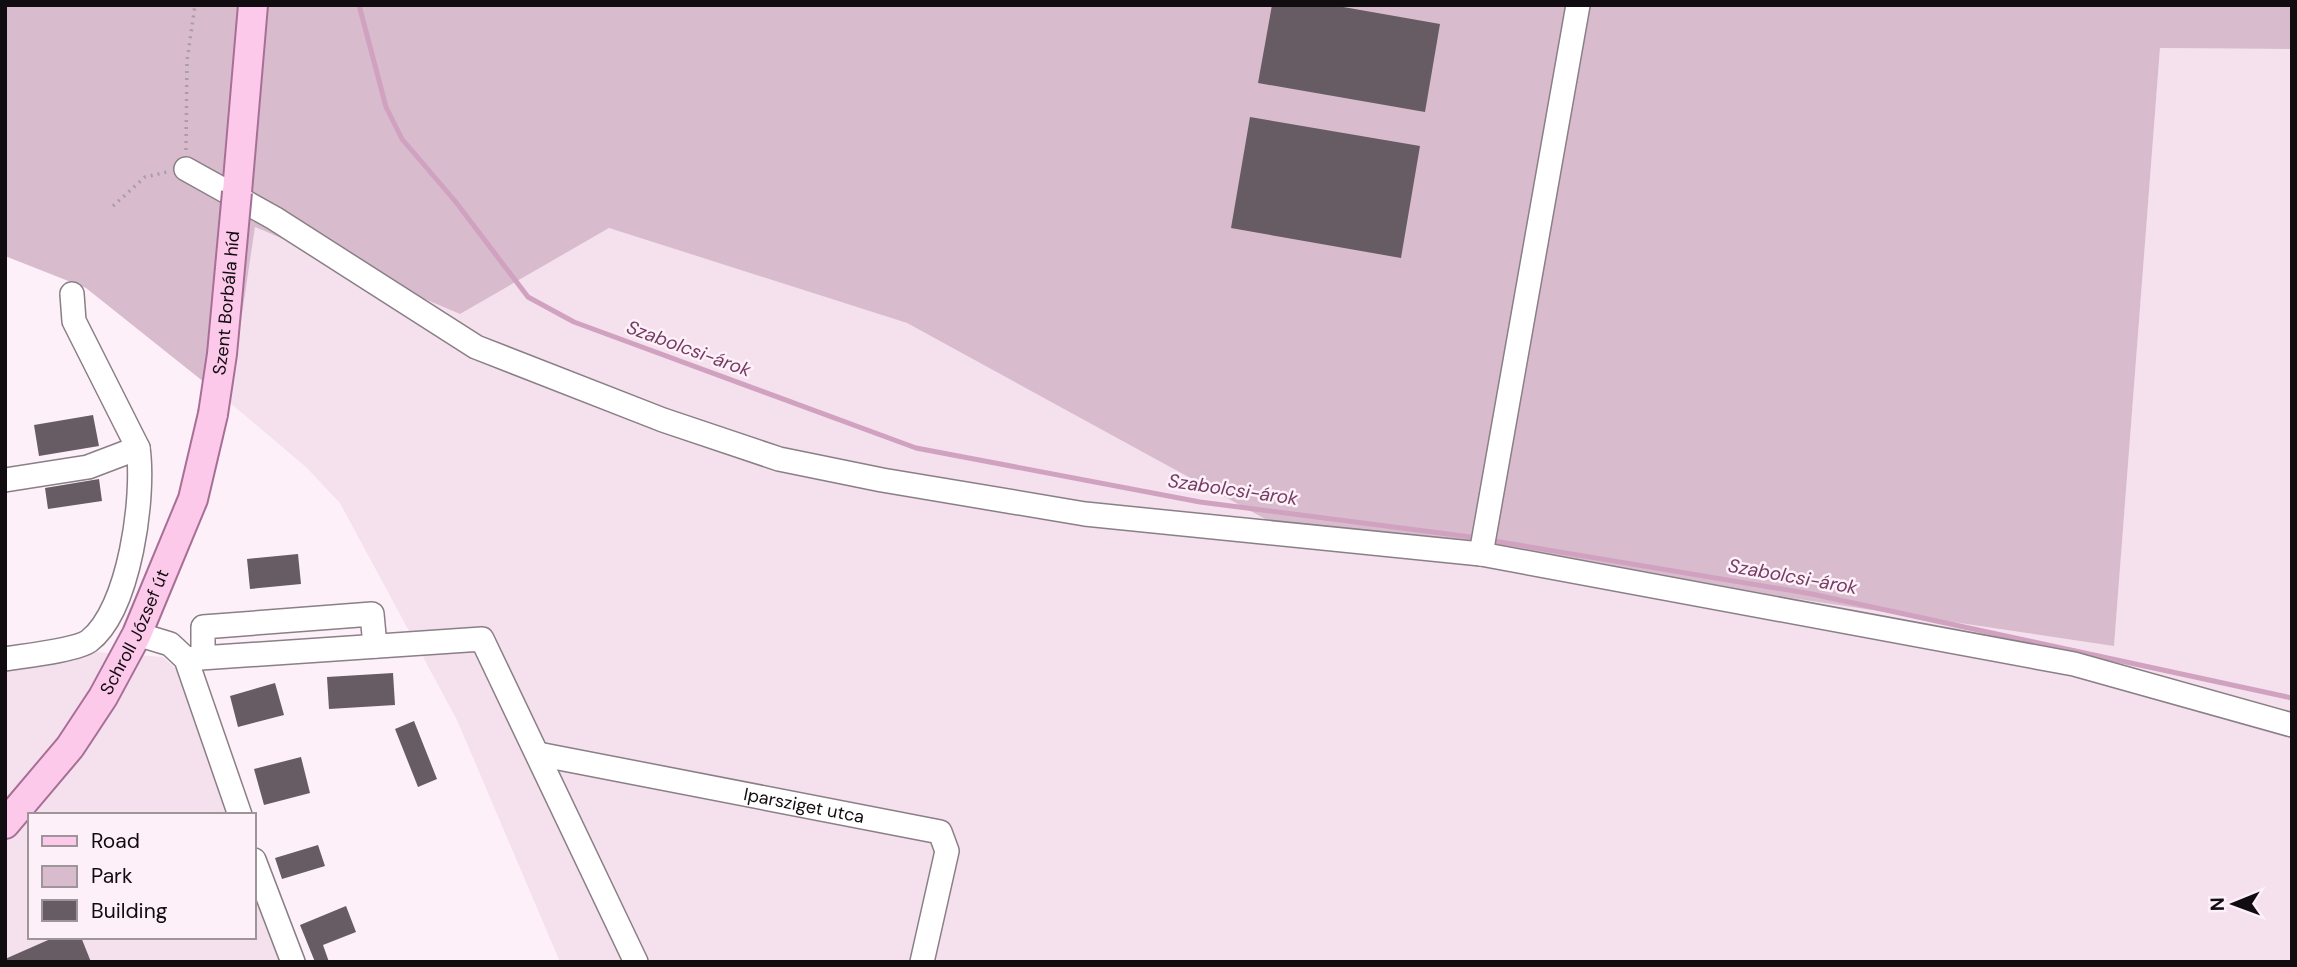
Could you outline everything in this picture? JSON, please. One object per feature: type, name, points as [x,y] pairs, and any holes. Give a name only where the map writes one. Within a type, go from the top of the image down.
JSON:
[{"type":"main road","name":"Szent Borbála híd","points":[[213,414],[222,354],[253,5]]},
{"type":"main road","name":"Schroll József út","points":[[5,824],[70,747],[103,697],[137,634],[192,499],[213,414]]},
{"type":"street","points":[[1483,544],[1578,5]]},
{"type":"street","points":[[186,169],[274,218],[476,347],[663,420],[779,459],[1085,514],[1483,544],[1800,611],[2074,664],[2292,724]]},
{"type":"street","points":[[5,659],[88,642],[108,617],[121,588],[139,504],[142,472],[138,448],[77,330],[72,294]]},
{"type":"street","points":[[5,480],[88,467],[138,448]]},
{"type":"street","points":[[239,813],[195,658],[203,627],[372,614],[375,646]]},
{"type":"street","points":[[137,634],[170,644],[195,658],[482,639],[636,962]]},
{"type":"street","name":"Iparsziget utca","points":[[538,754],[940,832],[947,851],[922,962]]},
{"type":"street","points":[[256,865],[293,962]]},
{"type":"path","points":[[113,206],[145,177],[186,169],[187,61],[195,5]]},
{"type":"shaded area","points":[[2160,48],[2292,49],[2292,962],[560,962],[457,720],[340,503],[306,467],[229,402],[255,227],[460,314],[609,228],[907,323],[1267,520],[2114,645]]},
{"type":"shaded area","points":[[84,651],[163,657],[183,676],[233,813],[28,813],[28,939],[256,939],[256,876],[287,962],[5,962],[5,661]]},
{"type":"green space","points":[[5,5],[2292,5],[2292,49],[2160,48],[2114,646],[1267,520],[907,323],[609,228],[460,314],[255,227],[229,402],[86,288],[5,256]]},
{"type":"building","points":[[1272,5],[1332,5],[1440,24],[1425,112],[1258,83]]},
{"type":"building","points":[[1250,117],[1420,146],[1401,258],[1231,228]]},
{"type":"building","points":[[93,415],[99,446],[39,456],[34,425]]},
{"type":"building","points":[[99,479],[102,501],[48,509],[45,488]]},
{"type":"building","points":[[298,554],[301,584],[250,589],[247,559]]},
{"type":"building","points":[[393,673],[395,705],[329,709],[327,677]]},
{"type":"building","points":[[275,683],[284,715],[238,727],[230,696]]},
{"type":"building","points":[[414,721],[437,779],[418,787],[395,729]]},
{"type":"building","points":[[301,757],[310,793],[264,805],[254,769]]},
{"type":"building","points":[[318,845],[325,866],[282,879],[275,858]]},
{"type":"building","points":[[346,906],[356,932],[323,945],[329,962],[315,962],[300,925]]},
{"type":"building","points":[[50,939],[82,939],[91,962],[5,962],[5,959]]},
{"type":"waterway","name":"Szabolcsi-árok","points":[[359,5],[386,107],[402,139],[455,201],[528,297],[574,322],[916,448],[1200,502],[1479,538]]},
{"type":"waterway","name":"Szabolcsi-árok","points":[[1488,540],[1812,594],[2292,698]]}]
